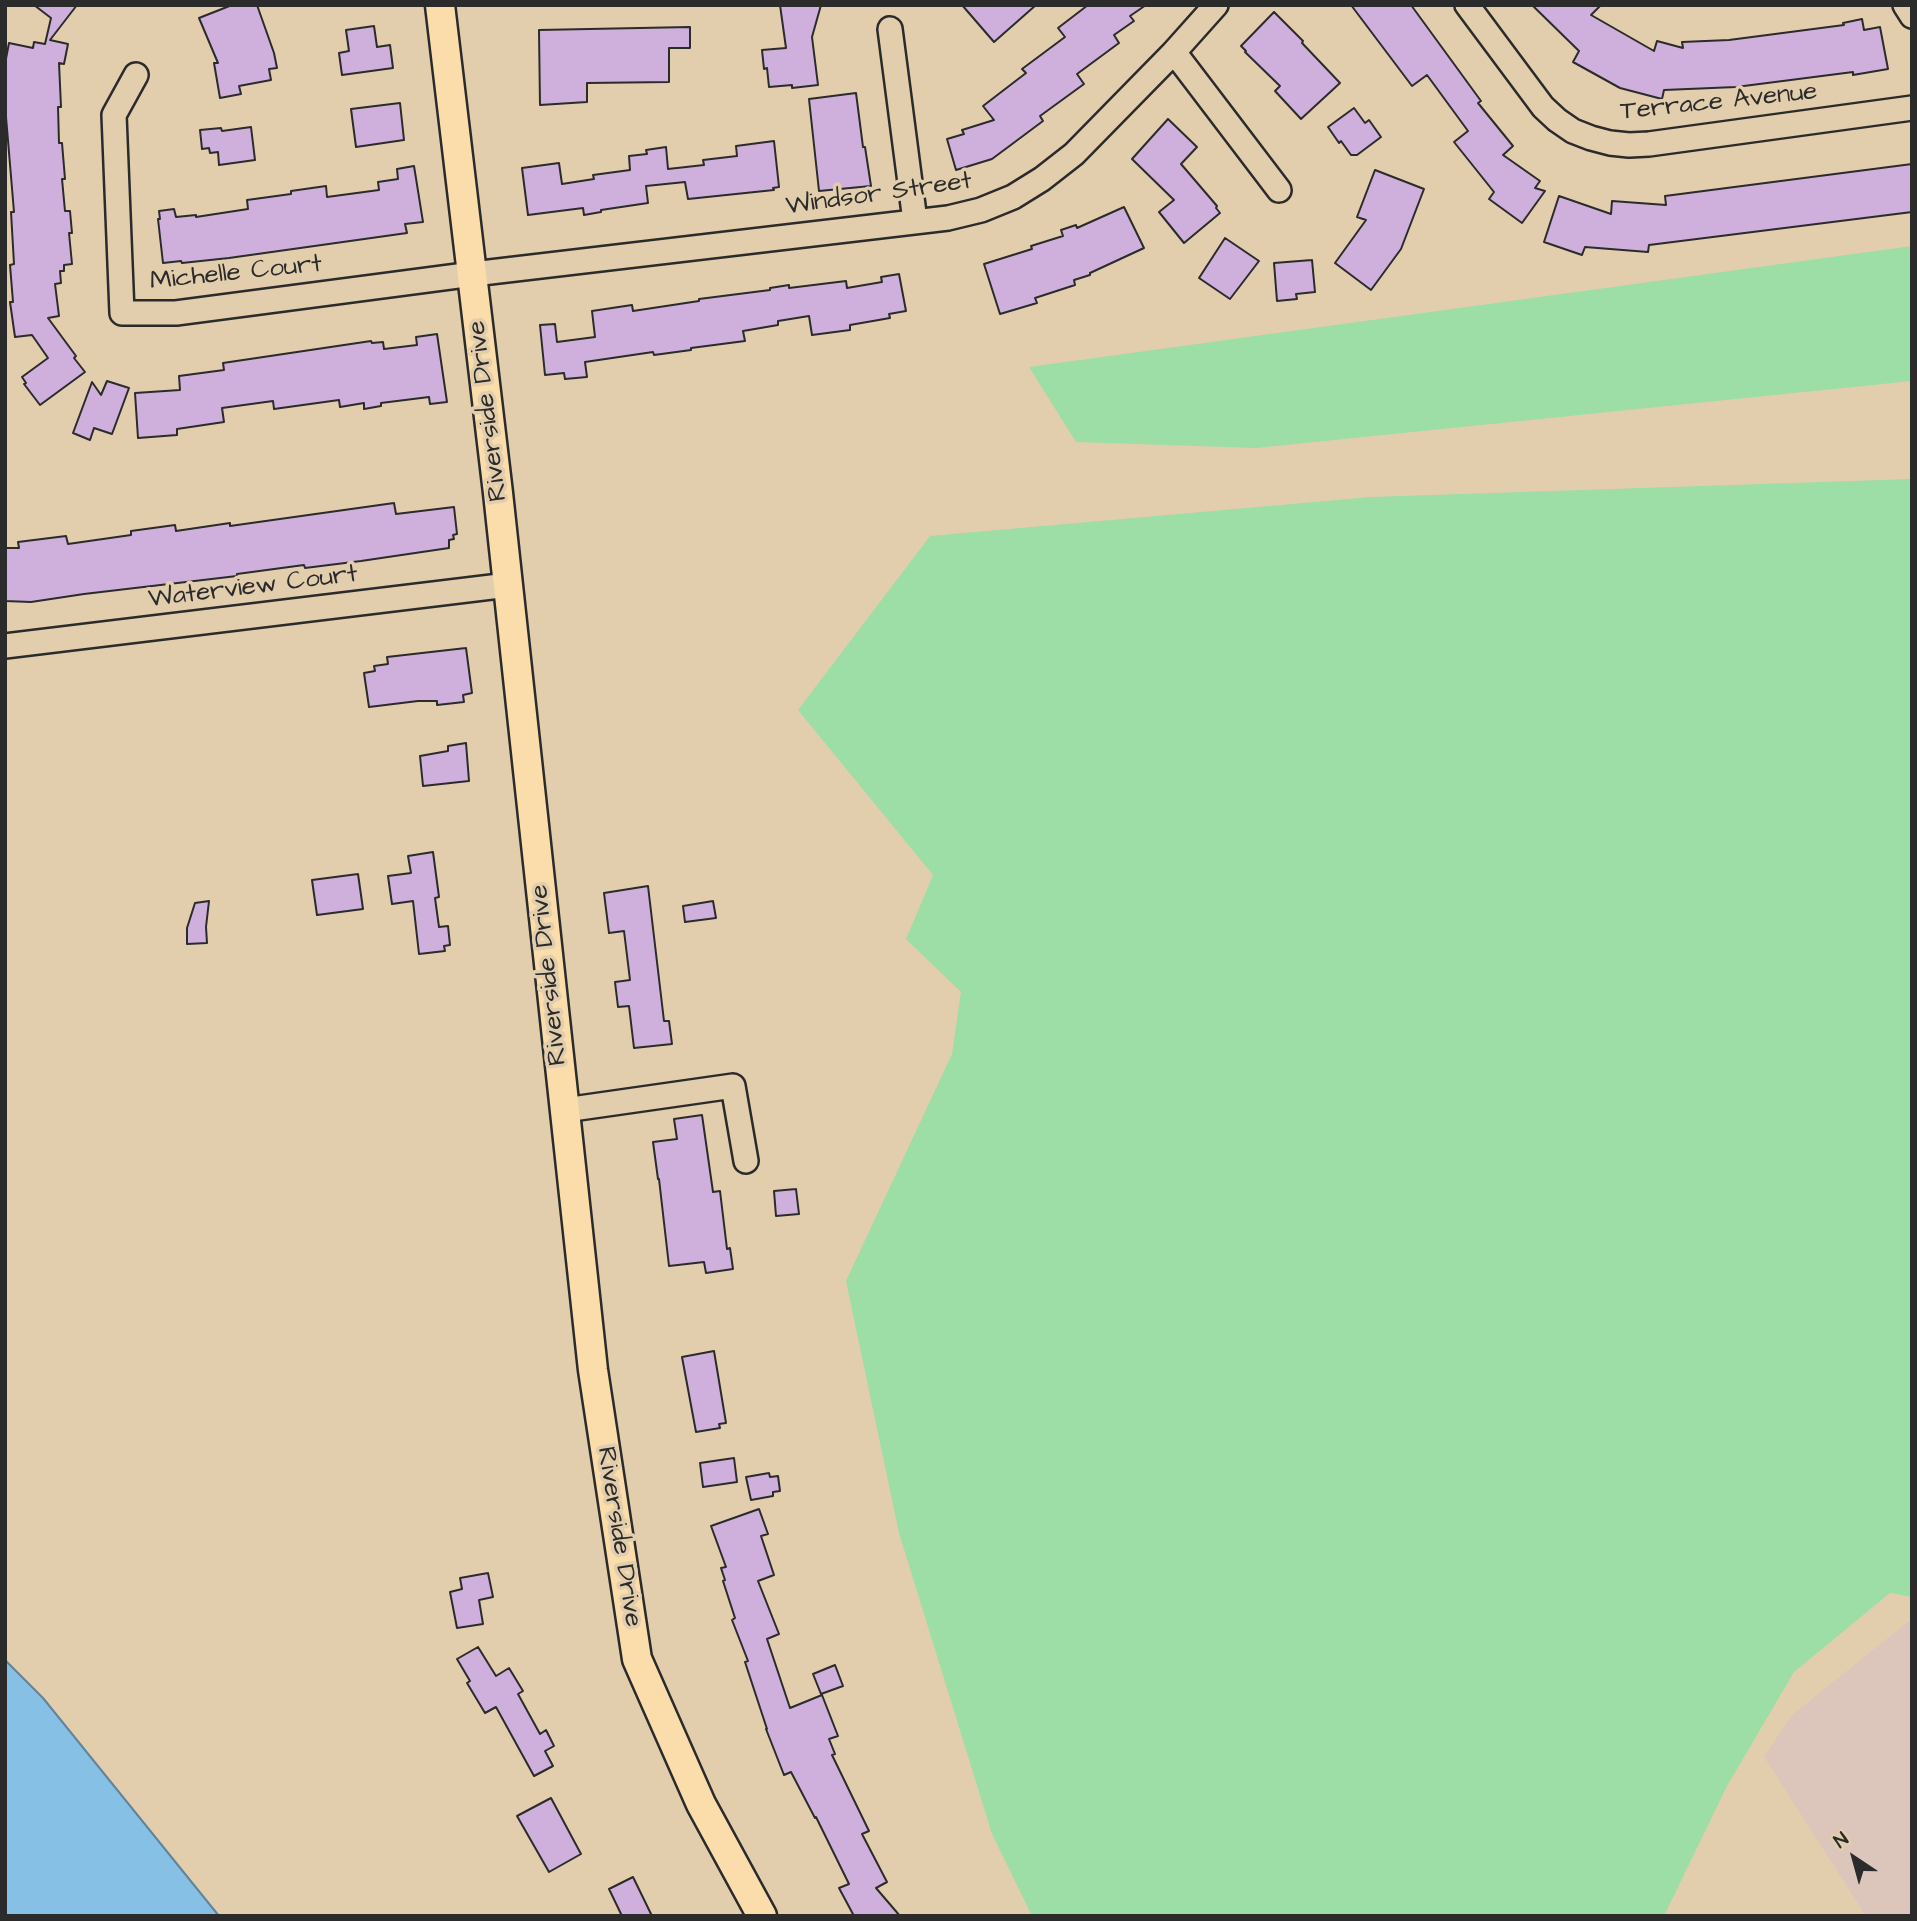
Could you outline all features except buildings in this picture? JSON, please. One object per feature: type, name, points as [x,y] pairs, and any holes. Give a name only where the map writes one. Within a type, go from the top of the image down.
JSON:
[{"type":"main road","name":"Riverside Drive","points":[[440,5],[508,585],[593,1370],[637,1659],[701,1804],[761,1916]]},
{"type":"street","name":"Windsor Street","points":[[473,274],[948,218],[981,210],[1013,197],[1042,179],[1074,153],[1216,5]]},
{"type":"street","name":"Terrace Avenue","points":[[1467,5],[1543,107],[1573,131],[1610,143],[1648,144],[1912,108]]},
{"type":"street","points":[[1905,5],[1912,16]]},
{"type":"street","points":[[890,29],[915,222]]},
{"type":"street","points":[[1174,51],[1279,190]]},
{"type":"street","name":"Michelle Court","points":[[136,75],[114,115],[122,313],[176,313],[473,274]]},
{"type":"street","name":"Waterview Court","points":[[5,646],[508,585]]},
{"type":"street","points":[[565,1110],[733,1086],[746,1161]]},
{"type":"shaded area","points":[[1909,1621],[1912,1624],[1912,1916],[1866,1916],[1764,1757],[1792,1715]]},
{"type":"green space","points":[[1912,246],[1912,381],[1256,448],[1076,442],[1029,367]]},
{"type":"green space","points":[[1912,479],[1912,1597],[1890,1593],[1794,1672],[1727,1786],[1664,1916],[1032,1916],[992,1834],[899,1533],[846,1281],[952,1054],[961,992],[906,939],[933,875],[798,710],[930,536],[1371,497]]},
{"type":"water","points":[[5,1660],[43,1698],[219,1916],[5,1916]]}]
